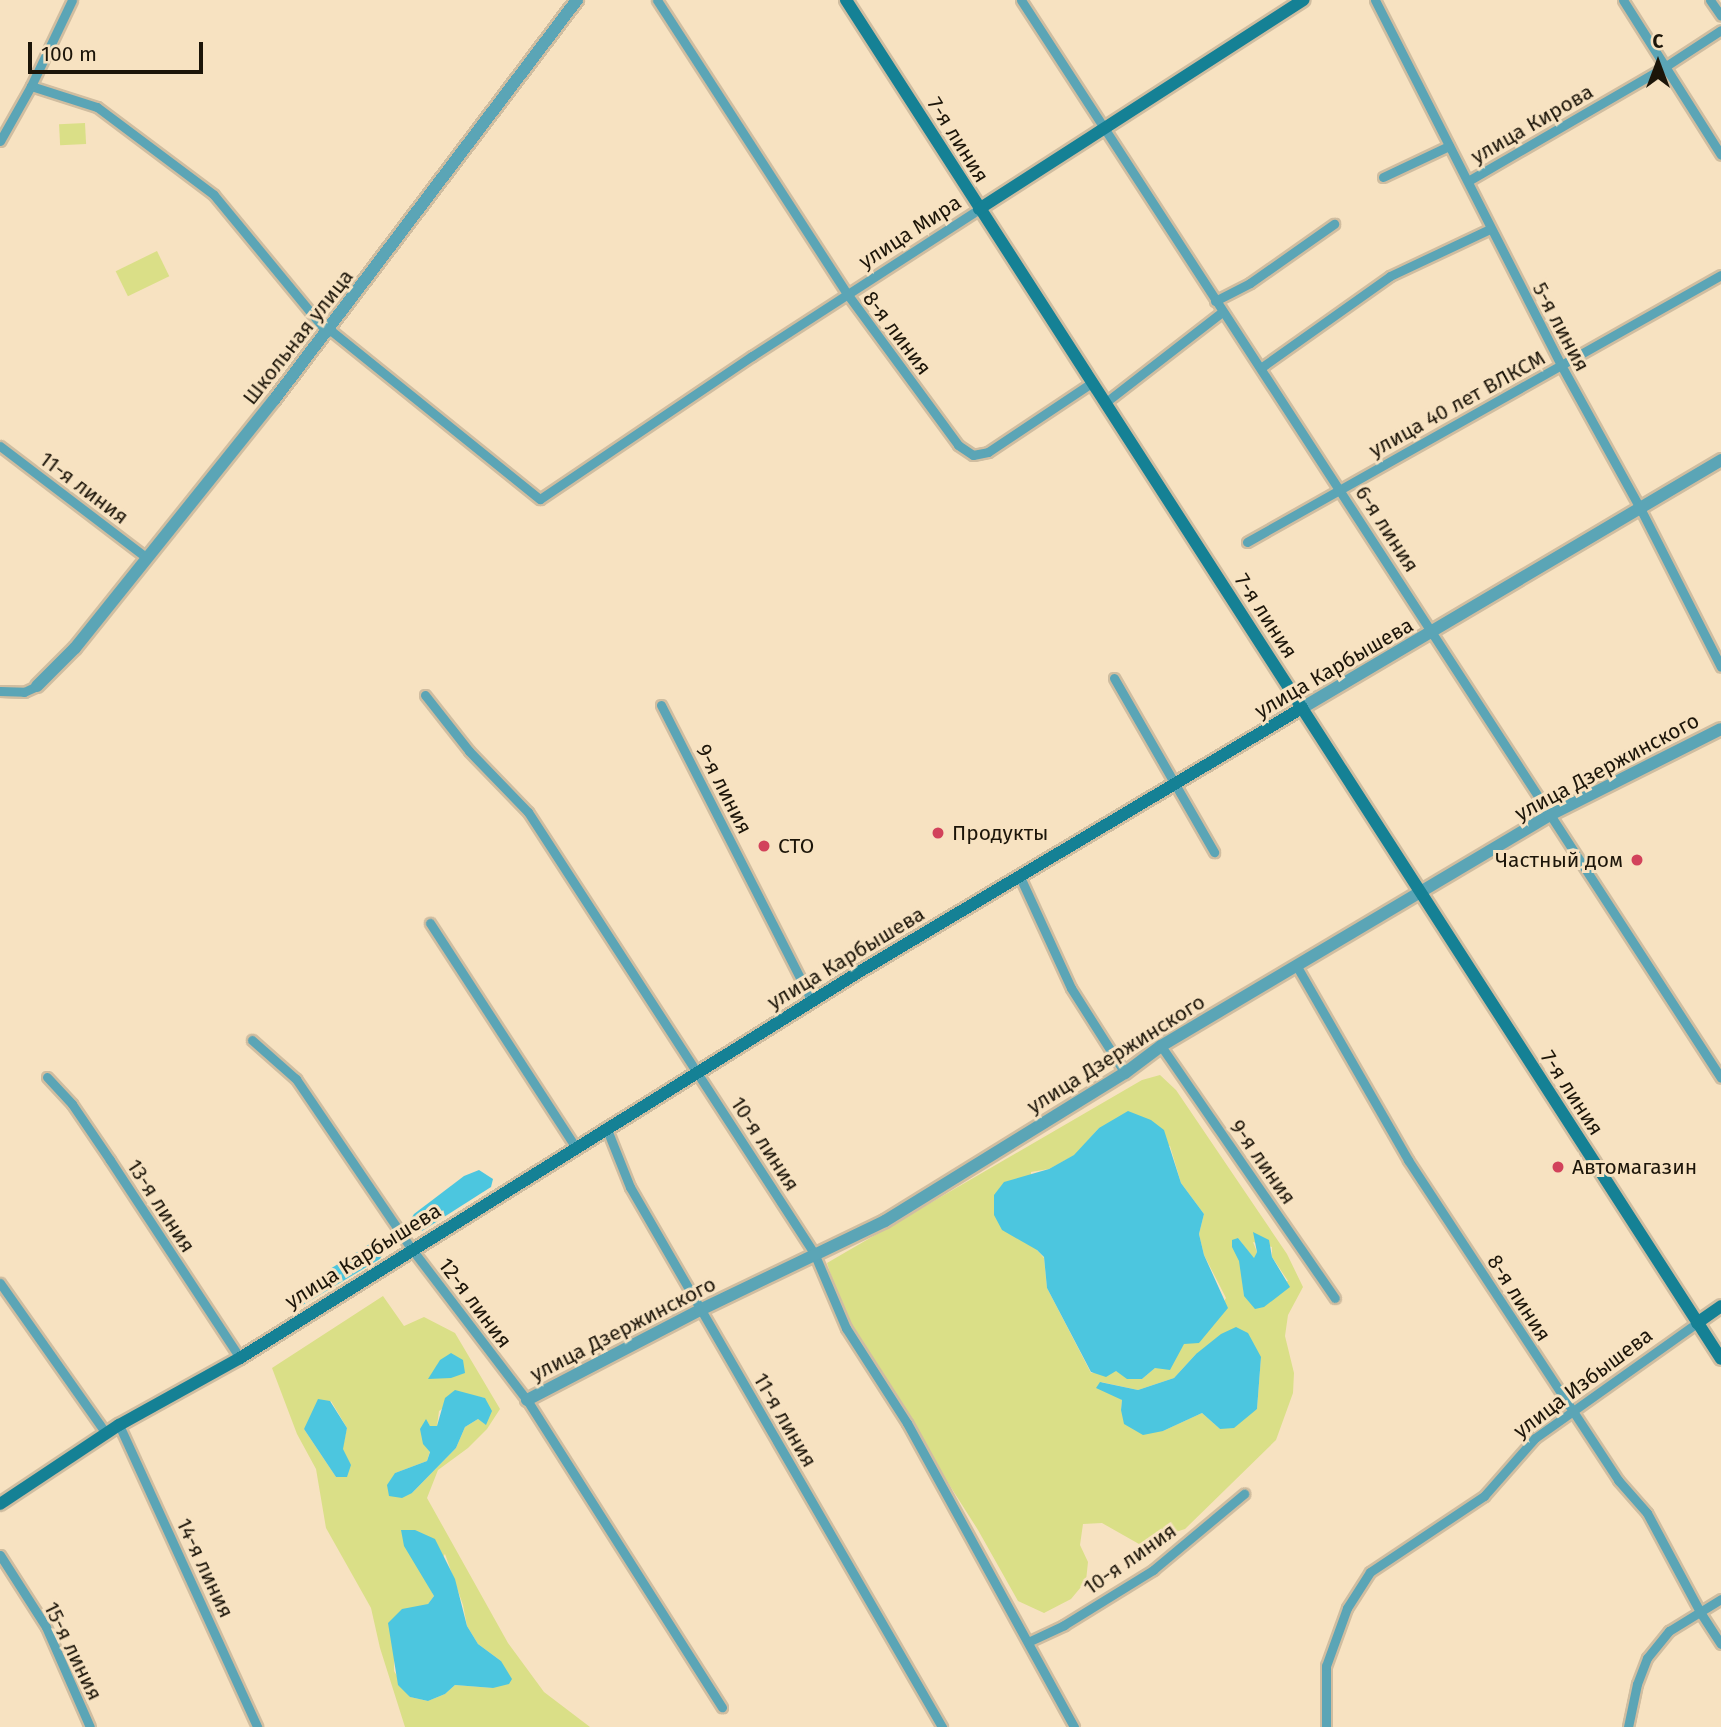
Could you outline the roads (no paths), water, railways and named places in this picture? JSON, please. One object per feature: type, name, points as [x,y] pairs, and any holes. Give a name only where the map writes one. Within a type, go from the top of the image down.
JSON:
[{"type":"main road","name":"7-я линия","points":[[846,0],[1721,1359]]},
{"type":"main road","name":"улица Мира","points":[[979,209],[1303,0]]},
{"type":"main road","name":"улица Карбышева","points":[[0,1504],[106,1433],[240,1358],[411,1248],[812,1001],[1302,708]]},
{"type":"main road","name":"улица Избышева","points":[[1697,1323],[1721,1306]]},
{"type":"street","points":[[0,141],[31,86],[72,0]]},
{"type":"street","name":"Школьная улица","points":[[37,686],[75,648],[328,330],[577,0]]},
{"type":"street","name":"8-я линия","points":[[657,0],[848,295],[958,445],[973,455],[988,452],[1093,382]]},
{"type":"street","name":"6-я линия","points":[[1021,0],[1721,1078]]},
{"type":"street","name":"5-я линия","points":[[1375,0],[1490,229],[1640,508],[1721,667]]},
{"type":"street","points":[[1623,0],[1721,155]]},
{"type":"street","points":[[1710,0],[1721,16]]},
{"type":"street","name":"улица Кирова","points":[[1468,181],[1664,68],[1721,30]]},
{"type":"street","points":[[31,86],[97,107],[214,195],[328,330]]},
{"type":"street","name":"улица Кирова","points":[[1383,177],[1450,146]]},
{"type":"street","name":"улица Мира","points":[[328,330],[540,499],[979,209]]},
{"type":"street","points":[[1215,302],[1250,283],[1334,224]]},
{"type":"street","points":[[1262,368],[1390,275],[1490,229]]},
{"type":"street","name":"улица 40 лет ВЛКСМ","points":[[1247,542],[1721,275]]},
{"type":"street","points":[[1106,402],[1222,312]]},
{"type":"street","name":"11-я линия","points":[[0,446],[147,558]]},
{"type":"street","name":"улица Карбышева","points":[[1302,708],[1721,460]]},
{"type":"street","points":[[1114,678],[1214,852]]},
{"type":"street","points":[[0,691],[24,692],[37,686]]},
{"type":"street","name":"10-я линия","points":[[425,695],[469,751],[528,812],[814,1253],[846,1328],[907,1423],[1074,1727]]},
{"type":"street","name":"9-я линия","points":[[661,705],[812,1001]]},
{"type":"street","name":"улица Дзержинского","points":[[527,1400],[814,1253],[885,1222],[1125,1073],[1161,1046],[1550,815],[1721,729]]},
{"type":"street","points":[[1020,877],[1071,988],[1125,1073]]},
{"type":"street","points":[[430,923],[575,1146]]},
{"type":"street","name":"8-я линия","points":[[1296,965],[1408,1160],[1618,1480],[1647,1513],[1700,1612],[1721,1644]]},
{"type":"street","name":"12-я линия","points":[[252,1040],[296,1079],[411,1248],[527,1400],[722,1707]]},
{"type":"street","name":"9-я линия","points":[[1161,1046],[1335,1298]]},
{"type":"street","name":"13-я линия","points":[[47,1077],[72,1104],[240,1358]]},
{"type":"street","name":"11-я линия","points":[[606,1127],[630,1187],[942,1727]]},
{"type":"street","points":[[0,1283],[106,1433]]},
{"type":"street","name":"улица Избышева","points":[[1326,1727],[1326,1665],[1347,1608],[1370,1572],[1484,1496],[1535,1438],[1697,1323]]},
{"type":"street","name":"14-я линия","points":[[119,1425],[257,1727]]},
{"type":"street","name":"10-я линия","points":[[1028,1642],[1064,1625],[1153,1570],[1244,1494]]},
{"type":"street","name":"15-я линия","points":[[0,1555],[46,1627],[90,1727]]},
{"type":"street","points":[[1628,1727],[1637,1684],[1647,1658],[1669,1631],[1721,1599]]},
{"type":"water","points":[[1128,1111],[1151,1120],[1164,1130],[1181,1183],[1204,1214],[1199,1234],[1204,1255],[1228,1308],[1199,1343],[1184,1344],[1170,1370],[1155,1368],[1142,1379],[1127,1379],[1116,1371],[1106,1377],[1091,1372],[1047,1288],[1044,1257],[1037,1250],[1002,1230],[994,1215],[994,1195],[1004,1182],[1049,1169],[1074,1155],[1099,1128]]},
{"type":"water","points":[[479,1170],[493,1179],[491,1187],[422,1231],[412,1229],[409,1222],[414,1214],[464,1176]]},
{"type":"water","points":[[1253,1232],[1269,1240],[1272,1257],[1290,1287],[1264,1307],[1255,1309],[1244,1296],[1239,1261],[1232,1247],[1232,1240],[1238,1238],[1254,1258],[1257,1252]]},
{"type":"water","points":[[376,1240],[383,1241],[386,1248],[380,1259],[296,1309],[288,1301],[292,1293]]},
{"type":"water","points":[[1236,1327],[1248,1333],[1261,1357],[1257,1409],[1234,1428],[1220,1429],[1202,1413],[1163,1431],[1143,1435],[1124,1424],[1122,1400],[1096,1388],[1100,1382],[1138,1390],[1174,1378],[1196,1354],[1221,1334]]},
{"type":"water","points":[[451,1353],[463,1360],[465,1373],[451,1378],[428,1379],[440,1360]]},
{"type":"water","points":[[455,1390],[485,1398],[492,1411],[486,1425],[478,1419],[465,1427],[456,1448],[412,1493],[402,1498],[389,1496],[387,1485],[395,1473],[427,1461],[430,1452],[423,1444],[420,1429],[426,1419],[430,1426],[437,1426],[445,1398]]},
{"type":"water","points":[[318,1399],[330,1401],[347,1428],[343,1449],[351,1465],[347,1477],[336,1477],[304,1429]]},
{"type":"water","points":[[401,1530],[415,1530],[435,1539],[455,1579],[467,1626],[478,1644],[501,1661],[512,1679],[509,1684],[493,1688],[455,1685],[445,1694],[428,1701],[410,1697],[398,1685],[388,1623],[402,1609],[428,1604],[434,1596],[404,1546]]},
{"type":"place","name":"Продукты","points":[[938,833]]},
{"type":"place","name":"СТО","points":[[764,846]]},
{"type":"place","name":"Частный дом","points":[[1637,860]]},
{"type":"place","name":"Автомагазин","points":[[1558,1167]]}]
